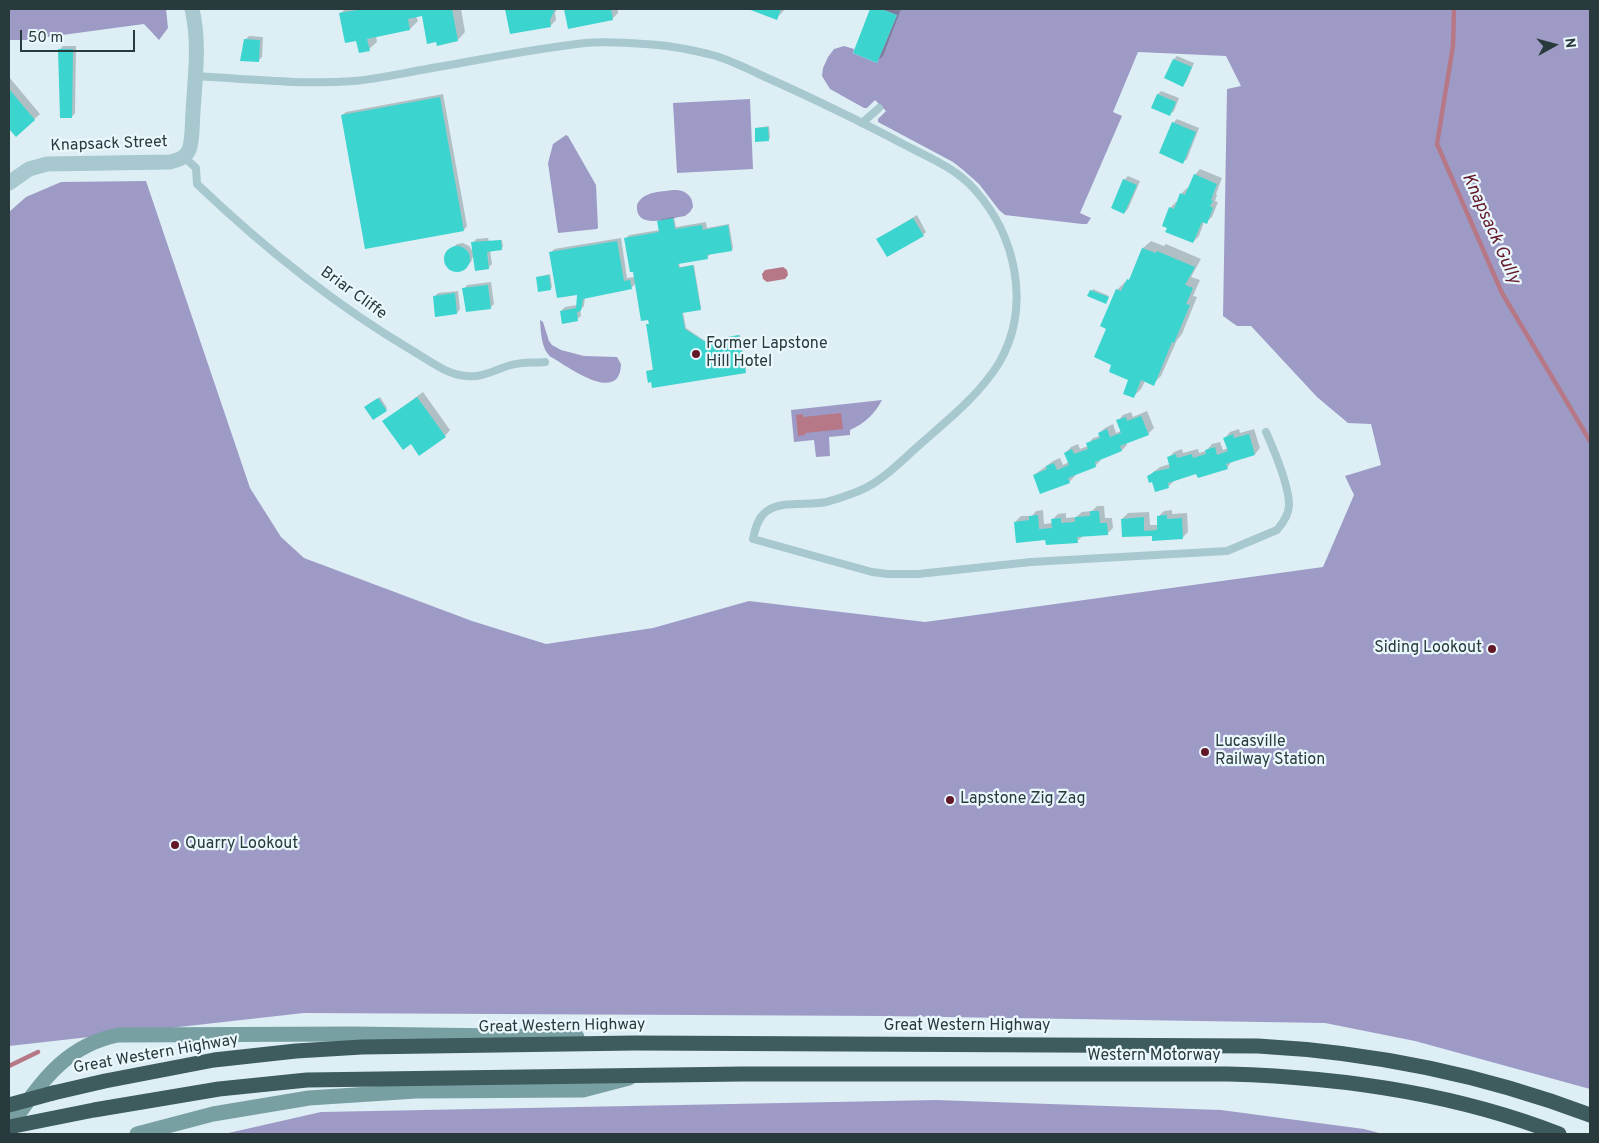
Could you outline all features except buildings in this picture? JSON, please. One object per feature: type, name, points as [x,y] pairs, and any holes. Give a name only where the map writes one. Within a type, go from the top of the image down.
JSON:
[{"type":"highway","name":"Great Western Highway","points":[[9,1105],[114,1079],[214,1060],[296,1051],[362,1047],[635,1043],[1120,1045]]},
{"type":"highway","name":"Western Motorway","points":[[1120,1045],[1292,1047],[1339,1052],[1440,1070],[1530,1094],[1590,1115]]},
{"type":"highway","name":"Western Motorway","points":[[637,1075],[1228,1074],[1294,1077],[1370,1086],[1409,1093],[1501,1115],[1559,1134]]},
{"type":"highway","points":[[9,1127],[94,1110],[219,1089],[307,1080],[637,1075]]},
{"type":"main road","points":[[9,1127],[44,1080],[58,1065],[84,1046],[118,1036],[353,1034],[568,1037],[598,1038],[635,1043]]},
{"type":"main road","points":[[137,1134],[213,1114],[310,1098],[416,1091],[583,1090],[637,1075]]},
{"type":"street","name":"Knapsack Street","points":[[9,181],[29,168],[47,164],[170,162],[184,157],[191,141],[196,76],[195,19],[192,9]]},
{"type":"lane","points":[[196,76],[309,82],[354,81],[588,42],[646,44],[719,57],[823,102],[957,173],[985,202],[1002,231],[1013,262],[1017,290],[1016,304],[1012,332],[1003,354],[987,381],[964,406],[867,488],[854,494],[825,502],[770,508],[760,518],[755,528],[753,539],[872,572],[888,574],[918,574],[1032,562],[1227,551],[1277,530],[1286,516],[1289,506],[1276,455],[1266,432]]},
{"type":"lane","points":[[862,123],[879,108]]},
{"type":"lane","name":"Briar Cliffe","points":[[184,157],[196,168],[197,184],[238,222],[351,311],[389,337],[450,373],[468,377],[485,375],[511,365],[545,362]]},
{"type":"shaded area","points":[[9,9],[166,9],[168,28],[159,40],[144,24],[25,40],[9,40]]},
{"type":"shaded area","points":[[881,9],[1590,9],[1590,1089],[1415,1041],[1325,1023],[884,1016],[304,1013],[9,1046],[9,212],[26,197],[61,182],[146,181],[250,488],[281,537],[304,558],[472,621],[546,644],[653,628],[749,601],[925,622],[1323,567],[1354,495],[1345,476],[1381,465],[1371,424],[1348,423],[1317,397],[1251,326],[1237,326],[1223,316],[1227,89],[1241,86],[1226,56],[1138,52],[1113,112],[1122,116],[1080,213],[1091,218],[1087,224],[1005,215],[979,184],[953,162],[878,122],[878,119],[886,111],[875,100],[867,108],[864,108],[830,89],[822,76],[828,57],[834,49],[844,46],[854,49],[853,53],[877,63],[897,15]]},
{"type":"shaded area","points":[[750,99],[753,169],[677,173],[673,103]]},
{"type":"shaded area","points":[[566,135],[596,185],[597,229],[558,233],[548,163],[553,144]]},
{"type":"shaded area","points":[[673,190],[684,192],[690,196],[693,207],[685,216],[655,221],[642,218],[638,213],[637,205],[643,197],[652,193]]},
{"type":"shaded area","points":[[783,267],[787,270],[788,275],[785,279],[767,282],[763,279],[762,274],[765,270]]},
{"type":"shaded area","points":[[540,320],[543,322],[549,341],[561,350],[584,356],[617,357],[621,364],[618,376],[612,382],[603,383],[592,380],[551,357],[543,345]]},
{"type":"shaded area","points":[[882,400],[869,418],[850,430],[850,435],[829,437],[830,456],[816,457],[814,440],[794,442],[791,410]]},
{"type":"shaded area","points":[[841,413],[843,429],[805,433],[805,435],[798,436],[796,415],[803,414],[803,417]]},
{"type":"shaded area","points":[[936,1100],[1221,1110],[1364,1129],[1383,1134],[224,1134],[321,1112]]},
{"type":"waterway","name":"Knapsack Gully","points":[[1454,9],[1453,46],[1437,144],[1502,293],[1590,441]]},
{"type":"waterway","points":[[9,1066],[38,1052]]},
{"type":"place","name":"Former Lapstone Hill Hotel","points":[[696,354]]},
{"type":"place","name":"Siding Lookout","points":[[1492,649]]},
{"type":"place","name":"Lucasville Railway Station","points":[[1205,752]]},
{"type":"place","name":"Lapstone Zig Zag","points":[[950,800]]},
{"type":"place","name":"Quarry Lookout","points":[[175,845]]}]
